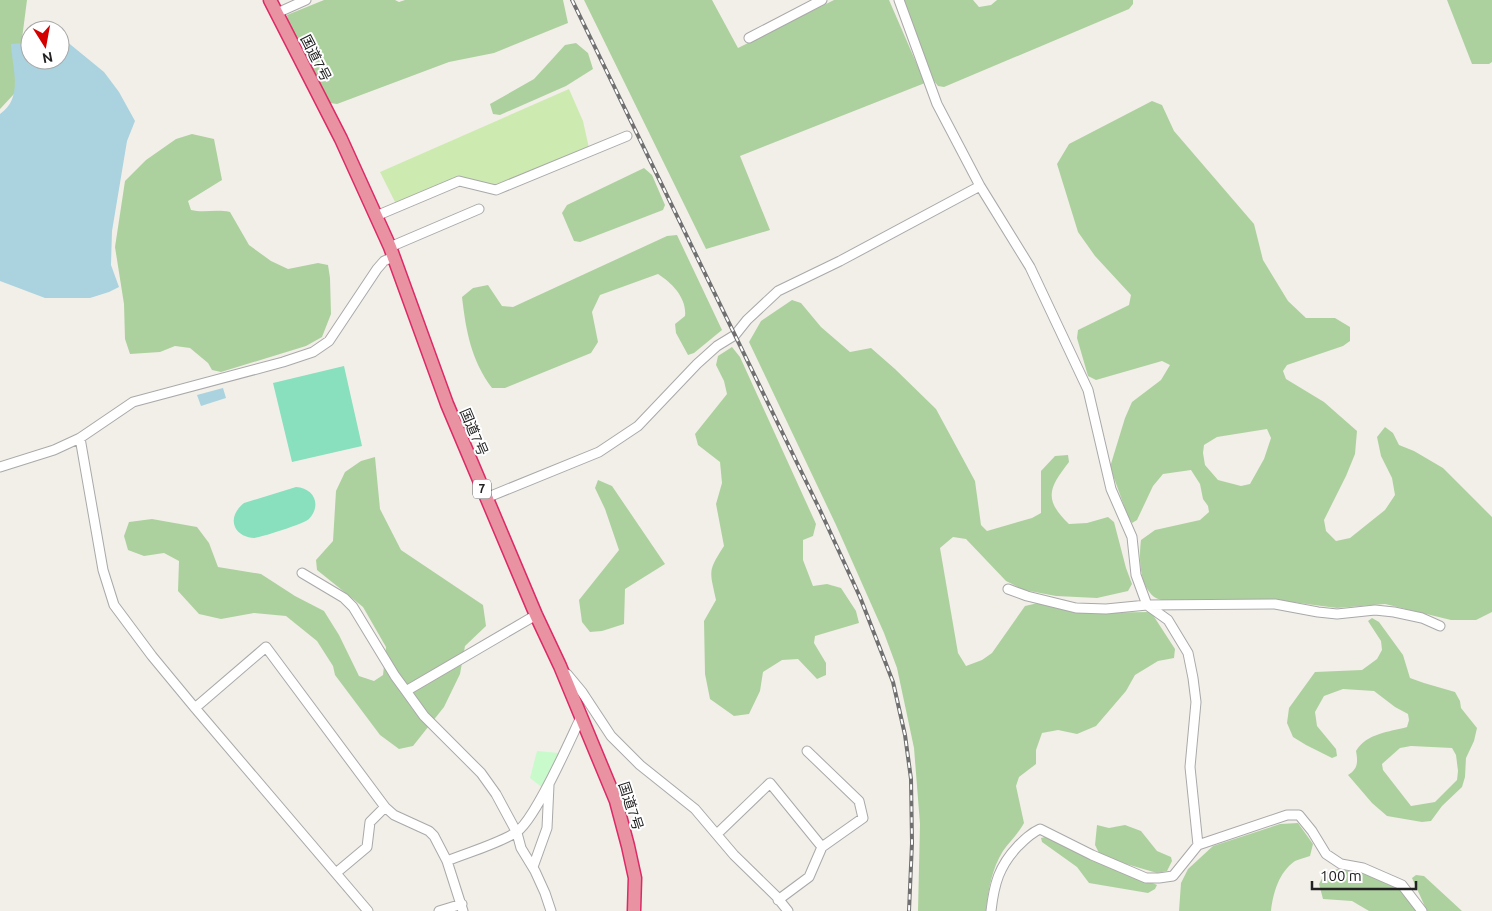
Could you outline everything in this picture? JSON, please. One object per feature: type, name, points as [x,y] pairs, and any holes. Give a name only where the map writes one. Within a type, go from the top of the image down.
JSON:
[{"type":"highway","name":"国道7号","points":[[270,0],[341,139],[376,216],[408,293],[446,404],[536,615],[560,666],[616,801],[635,878],[634,911]]},
{"type":"street","points":[[277,13],[306,0]]},
{"type":"street","points":[[749,38],[822,0]]},
{"type":"street","points":[[899,0],[937,104],[980,186],[1030,266],[1088,390],[1111,489],[1132,537],[1136,575],[1147,605],[1168,620],[1188,652],[1194,678],[1196,702],[1190,767],[1198,845]]},
{"type":"street","points":[[376,216],[459,181],[496,190],[627,136]]},
{"type":"street","points":[[486,498],[599,452],[638,426],[697,364],[717,346],[734,335],[778,291],[840,261],[980,186]]},
{"type":"street","points":[[0,467],[54,450],[80,438],[133,402],[313,352],[329,341],[377,269],[391,252],[479,209]]},
{"type":"street","points":[[80,438],[103,570],[114,606],[195,708],[368,911]]},
{"type":"street","points":[[302,573],[344,598],[353,607],[424,716],[482,773],[496,794],[517,833],[521,848],[545,892],[551,911]]},
{"type":"street","points":[[1008,589],[1027,596],[1076,608],[1106,610],[1147,605],[1276,604],[1337,614],[1375,610],[1394,612],[1422,618],[1440,626]]},
{"type":"street","points":[[406,691],[536,615]]},
{"type":"street","points":[[195,708],[266,647],[385,807],[394,815],[429,831],[434,836],[447,861],[462,908],[439,911]]},
{"type":"street","points":[[560,666],[582,692],[611,736],[640,765],[695,809],[734,855],[788,911]]},
{"type":"street","points":[[447,861],[517,833],[531,815],[549,783],[581,717]]},
{"type":"street","points":[[778,900],[809,877],[822,847],[863,818],[859,801],[807,751]]},
{"type":"street","points":[[533,867],[547,828],[549,783]]},
{"type":"street","points":[[717,834],[770,783],[822,847]]},
{"type":"street","points":[[336,873],[367,847],[370,822],[385,807]]},
{"type":"street","points":[[991,911],[994,891],[1001,868],[1010,854],[1030,833],[1040,829],[1092,855],[1146,878],[1160,878],[1173,876],[1198,845],[1287,815],[1299,815],[1312,830],[1326,854],[1341,864],[1363,868],[1402,885],[1422,911]]},
{"type":"green space","points":[[0,0],[27,0],[24,20],[20,20],[20,54],[15,93],[0,109]]},
{"type":"green space","points":[[324,0],[395,0],[399,2],[405,0],[563,0],[568,23],[494,53],[449,62],[337,104],[330,103],[288,23],[287,15]]},
{"type":"green space","points":[[584,0],[712,0],[738,48],[834,0],[889,0],[925,83],[740,156],[770,230],[706,249]]},
{"type":"green space","points":[[902,0],[973,0],[979,7],[991,5],[997,0],[1133,0],[1133,4],[1129,9],[944,87],[938,86],[934,81]]},
{"type":"green space","points":[[1447,0],[1492,0],[1492,62],[1489,64],[1472,64]]},
{"type":"green space","points":[[576,43],[588,53],[593,69],[566,86],[500,115],[493,114],[490,104],[534,79],[565,45]]},
{"type":"green space","points":[[569,89],[583,121],[589,148],[497,187],[461,177],[396,204],[380,172]]},
{"type":"green space","points":[[1152,101],[1162,105],[1174,131],[1254,224],[1263,260],[1288,301],[1306,318],[1335,318],[1350,327],[1350,341],[1343,346],[1287,365],[1283,371],[1286,379],[1324,402],[1357,431],[1355,454],[1324,520],[1326,531],[1336,541],[1350,538],[1385,510],[1395,495],[1392,478],[1381,456],[1377,437],[1385,427],[1393,433],[1399,445],[1414,451],[1443,468],[1492,517],[1492,612],[1476,620],[1451,620],[1385,604],[1337,608],[1284,601],[1161,600],[1152,595],[1147,589],[1142,575],[1140,561],[1141,540],[1155,530],[1200,520],[1209,512],[1208,506],[1203,499],[1200,484],[1191,470],[1163,474],[1153,486],[1137,520],[1132,523],[1127,514],[1110,467],[1125,418],[1132,402],[1161,380],[1170,365],[1162,361],[1096,380],[1088,376],[1077,338],[1078,330],[1129,305],[1131,295],[1095,256],[1078,232],[1057,164],[1069,144]],"holes":[[[1267,429],[1271,438],[1264,459],[1250,484],[1241,486],[1218,480],[1205,465],[1204,445],[1217,437]]]},
{"type":"green space","points":[[192,134],[214,139],[222,180],[188,201],[191,210],[230,212],[249,245],[271,261],[288,269],[318,263],[328,265],[331,314],[322,337],[306,346],[221,372],[212,370],[208,363],[190,348],[175,346],[160,352],[130,354],[125,339],[124,304],[115,247],[125,181],[146,160],[176,139]]},
{"type":"green space","points":[[644,168],[652,175],[665,205],[663,210],[580,242],[574,241],[562,213],[567,205]]},
{"type":"green space","points":[[677,235],[722,330],[694,353],[688,355],[676,333],[675,324],[685,316],[684,303],[673,286],[658,274],[600,295],[592,312],[598,342],[591,353],[505,388],[492,388],[474,356],[465,322],[462,297],[473,288],[488,285],[502,306],[513,307],[667,236]]},
{"type":"green space","points":[[792,300],[801,303],[821,327],[850,352],[871,348],[936,409],[975,481],[981,525],[987,531],[1032,518],[1041,513],[1041,471],[1055,456],[1068,455],[1069,462],[1053,486],[1052,500],[1055,507],[1069,524],[1087,523],[1108,517],[1114,522],[1132,584],[1128,591],[1097,598],[1056,596],[1024,590],[1006,581],[966,539],[953,537],[940,548],[958,653],[966,666],[982,660],[992,653],[1025,606],[1038,603],[1076,613],[1151,612],[1175,649],[1174,658],[1158,661],[1135,675],[1126,691],[1096,726],[1077,734],[1058,730],[1042,733],[1036,750],[1036,764],[1019,777],[1016,786],[1024,823],[1003,851],[996,865],[989,888],[986,911],[918,911],[920,824],[914,748],[897,668],[884,633],[836,525],[749,342],[761,321]]},
{"type":"green space","points":[[732,347],[740,357],[816,524],[813,536],[803,540],[803,560],[813,586],[827,584],[841,588],[856,611],[859,623],[815,636],[814,643],[826,663],[826,675],[817,679],[798,659],[782,660],[763,672],[760,691],[749,714],[734,716],[710,699],[705,674],[704,621],[716,600],[711,572],[724,546],[716,504],[722,483],[720,462],[698,445],[695,434],[727,394],[724,381],[716,365],[718,356]]},
{"type":"green space","points":[[344,366],[362,446],[292,462],[273,383]]},
{"type":"green space","points":[[375,457],[380,509],[401,550],[483,605],[486,626],[465,646],[460,674],[444,707],[413,746],[399,749],[380,735],[335,675],[333,666],[317,641],[286,616],[254,613],[221,619],[199,614],[178,591],[179,561],[164,553],[144,556],[128,550],[124,536],[129,522],[152,519],[197,527],[209,543],[218,567],[261,574],[295,596],[324,611],[339,635],[359,676],[374,681],[383,675],[386,647],[363,607],[317,570],[316,560],[333,541],[336,491],[345,472],[361,461]]},
{"type":"green space","points":[[598,480],[612,486],[665,564],[625,589],[624,624],[602,631],[590,632],[582,622],[579,600],[619,550],[605,509],[595,488]]},
{"type":"green space","points":[[296,487],[307,490],[314,498],[315,508],[309,519],[300,524],[254,538],[238,532],[235,527],[234,517],[244,503]]},
{"type":"green space","points":[[1372,618],[1379,622],[1403,655],[1410,678],[1455,692],[1460,701],[1461,708],[1477,728],[1474,741],[1466,758],[1465,777],[1462,787],[1442,806],[1431,821],[1422,822],[1387,816],[1372,803],[1348,775],[1355,768],[1357,762],[1356,751],[1361,745],[1366,740],[1379,734],[1407,727],[1408,714],[1374,691],[1343,689],[1324,696],[1315,712],[1317,726],[1336,749],[1337,756],[1332,758],[1293,737],[1287,723],[1289,708],[1315,672],[1362,670],[1377,659],[1382,650],[1381,641],[1368,621]],"holes":[[[1411,746],[1452,748],[1456,755],[1457,780],[1435,802],[1411,806],[1383,770],[1382,764],[1400,748]]]},
{"type":"green space","points":[[537,751],[559,753],[543,788],[530,778]]},
{"type":"green space","points":[[1298,823],[1313,844],[1310,856],[1295,861],[1285,871],[1275,890],[1271,911],[1179,911],[1181,883],[1188,869],[1213,846],[1280,824]]},
{"type":"green space","points":[[1097,825],[1109,828],[1125,825],[1141,831],[1157,851],[1171,857],[1172,861],[1167,871],[1157,873],[1116,861],[1099,853],[1095,845]]},
{"type":"green space","points":[[1050,836],[1157,885],[1155,889],[1148,893],[1089,883],[1077,867],[1042,842],[1041,838]]},
{"type":"green space","points":[[1338,869],[1370,875],[1386,882],[1405,894],[1417,911],[1369,911],[1352,901],[1323,899],[1319,884],[1325,873]]},
{"type":"green space","points":[[1416,875],[1424,876],[1462,911],[1427,911],[1412,878]]},
{"type":"water","points":[[20,43],[20,70],[70,70],[70,44],[104,72],[119,92],[135,121],[127,141],[112,231],[111,265],[119,287],[109,292],[90,298],[45,298],[0,281],[0,114],[12,100],[14,91],[15,82],[11,44]]},
{"type":"water","points":[[223,388],[226,398],[201,406],[197,395]]},
{"type":"railway","points":[[572,0],[819,508],[860,597],[893,682],[905,735],[911,779],[912,843],[909,911]]}]
